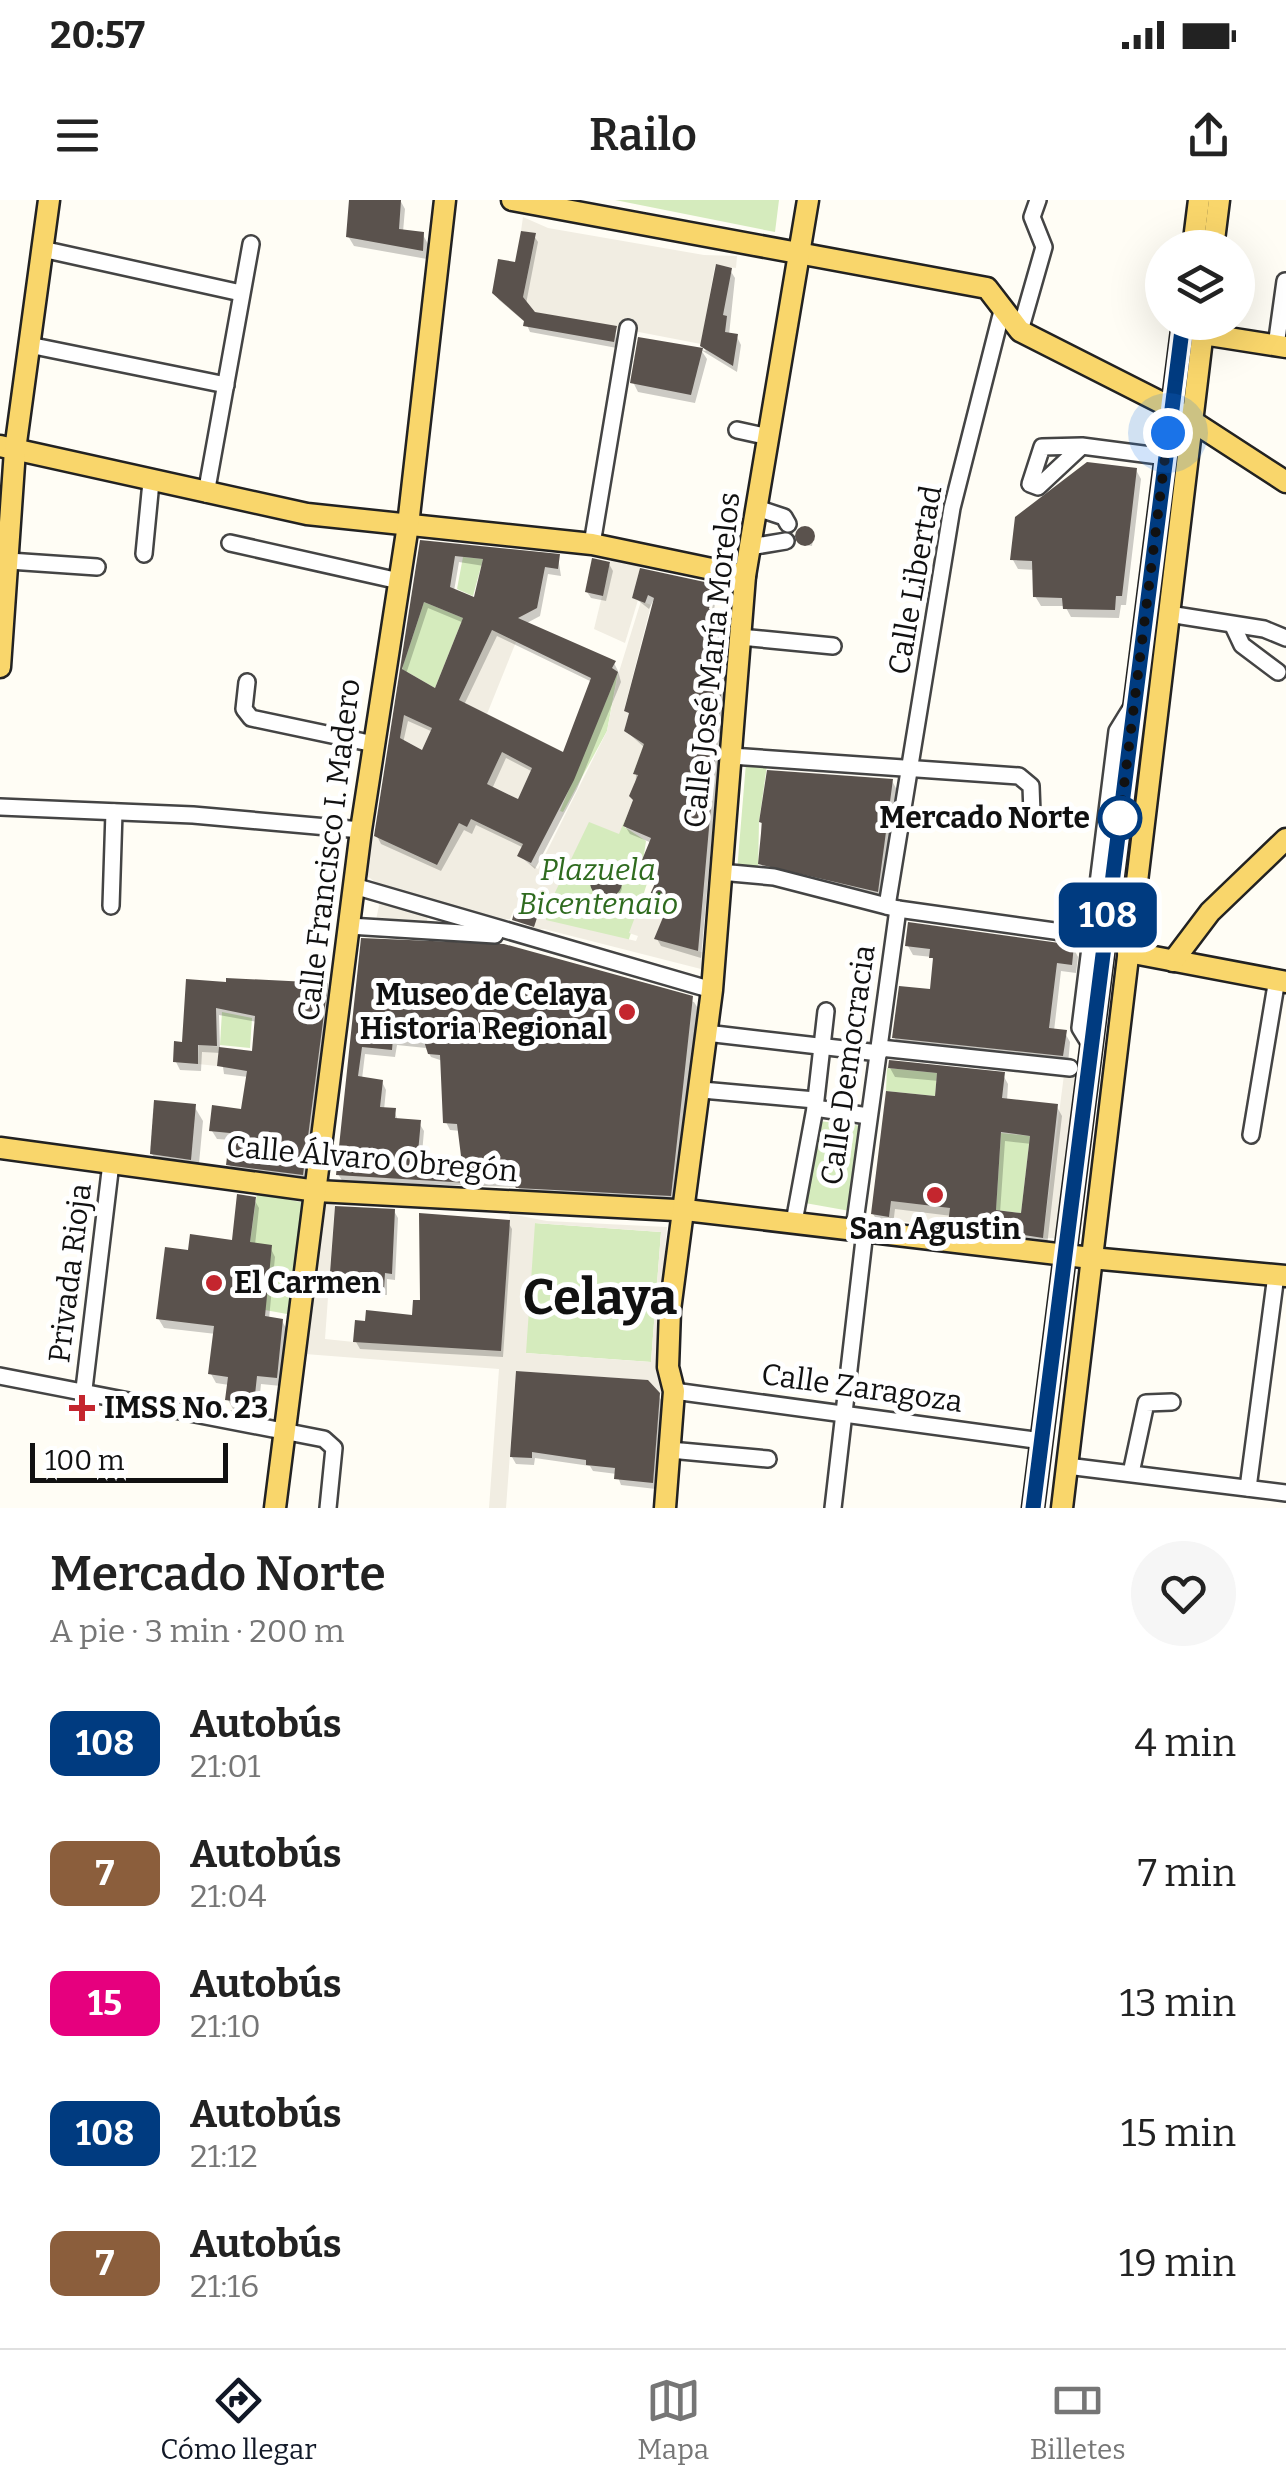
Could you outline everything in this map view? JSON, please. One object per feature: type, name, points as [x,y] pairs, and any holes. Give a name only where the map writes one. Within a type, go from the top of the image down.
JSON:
[{"type":"main road","name":"Calle Francisco I. Madero","points":[[275,1508],[361,830],[408,525],[445,200]]},
{"type":"main road","name":"Calle José María Morelos","points":[[666,1508],[674,1391],[668,1366],[681,1211],[702,1090],[745,576],[808,200]]},
{"type":"main road","points":[[1195,230],[1199,200]]},
{"type":"main road","points":[[1215,230],[1219,200]]},
{"type":"main road","points":[[0,666],[8,448],[29,345],[47,201]]},
{"type":"main road","points":[[525,201],[800,248],[986,288],[1020,331],[1172,408],[1286,482]]},
{"type":"main road","points":[[1033,1508],[1181,340]]},
{"type":"main road","points":[[1062,1508],[1202,340]]},
{"type":"main road","points":[[1252,340],[1281,347]]},
{"type":"main road","points":[[8,448],[150,488],[206,494],[307,514],[592,544],[745,576]]},
{"type":"main road","points":[[1173,960],[1210,912],[1286,839]]},
{"type":"main road","points":[[1128,952],[1282,981]]},
{"type":"main road","name":"Calle Álvaro Obregón","points":[[0,1148],[317,1191],[681,1211],[1091,1258],[1281,1275]]},
{"type":"street","points":[[554,200],[800,248]]},
{"type":"street","points":[[1020,331],[1044,247],[1032,217],[1038,200]]},
{"type":"street","points":[[206,494],[251,244]]},
{"type":"street","points":[[42,249],[242,293]]},
{"type":"street","points":[[1281,347],[1285,281]]},
{"type":"street","name":"Calle Libertad","points":[[894,860],[952,508],[1002,311]]},
{"type":"street","points":[[592,544],[628,328]]},
{"type":"street","points":[[29,345],[226,385]]},
{"type":"street","points":[[737,430],[769,437]]},
{"type":"street","points":[[1082,446],[1166,457]]},
{"type":"street","points":[[144,554],[150,488]]},
{"type":"street","points":[[750,546],[787,532],[784,517],[756,508]]},
{"type":"street","points":[[230,543],[399,581]]},
{"type":"street","points":[[6,568],[97,567]]},
{"type":"street","points":[[1169,614],[1234,628],[1264,629],[1286,638]]},
{"type":"street","points":[[1234,628],[1242,646],[1278,672]]},
{"type":"street","points":[[740,637],[833,646]]},
{"type":"street","points":[[248,682],[244,708],[251,718],[374,744]]},
{"type":"street","points":[[1091,1046],[1080,1028],[1090,936],[1118,731],[1135,701]]},
{"type":"street","points":[[731,756],[1027,778],[1032,814]]},
{"type":"street","points":[[0,808],[361,830]]},
{"type":"street","points":[[110,906],[114,812]]},
{"type":"street","name":"Calle Democracia","points":[[833,1508],[894,860]]},
{"type":"street","points":[[720,872],[774,877],[892,908],[1090,936]]},
{"type":"street","points":[[354,886],[712,990]]},
{"type":"street","points":[[350,926],[519,936]]},
{"type":"street","points":[[1251,1135],[1282,981]]},
{"type":"street","points":[[794,1222],[815,1104],[826,1011]]},
{"type":"street","points":[[706,1033],[1070,1068]]},
{"type":"street","points":[[702,1090],[815,1104],[868,1116]]},
{"type":"street","name":"Privada Rioja","points":[[84,1389],[111,1163]]},
{"type":"street","points":[[1248,1488],[1281,1275]]},
{"type":"street","points":[[0,1376],[84,1389],[332,1442],[328,1508]]},
{"type":"street","name":"Calle Zaragoza","points":[[674,1391],[1042,1441]]},
{"type":"street","points":[[1131,1474],[1146,1402],[1172,1402]]},
{"type":"street","points":[[670,1450],[768,1459]]},
{"type":"street","points":[[1067,1466],[1286,1493]]},
{"type":"green space","points":[[615,200],[779,200],[775,232]]},
{"type":"green space","points":[[463,557],[483,559],[473,596],[457,589]]},
{"type":"green space","points":[[424,602],[463,618],[435,688],[402,669]]},
{"type":"green space","points":[[618,672],[607,731],[563,812],[560,811]]},
{"type":"green space","name":"Plazuela Bicentenaio","points":[[622,734],[644,744],[633,773],[640,776],[623,826],[646,841],[643,861],[653,865],[628,942],[546,921],[542,904]]},
{"type":"green space","points":[[746,763],[767,765],[759,822],[758,872],[737,871]]},
{"type":"green space","points":[[222,1012],[252,1018],[250,1048],[220,1045]]},
{"type":"green space","points":[[887,1068],[937,1073],[935,1096],[886,1091]]},
{"type":"green space","points":[[819,1121],[862,1126],[850,1211],[805,1203]]},
{"type":"green space","points":[[1001,1133],[1030,1136],[1021,1213],[996,1210]]},
{"type":"green space","points":[[257,1193],[305,1203],[287,1314],[265,1310],[250,1242]]},
{"type":"green space","points":[[534,1223],[661,1232],[651,1362],[525,1353]]},
{"type":"shaded area","points":[[523,217],[548,228],[704,255],[737,256],[736,268],[715,265],[701,344],[535,312],[523,297],[536,234],[521,231]]},
{"type":"shaded area","points":[[612,555],[642,560],[632,598],[638,600],[625,643],[594,629]]},
{"type":"shaded area","points":[[641,601],[651,605],[624,710],[629,713],[624,731],[644,744],[633,773],[640,776],[633,800],[619,834],[589,822],[547,909],[546,920],[636,941],[638,936],[629,933],[641,901],[665,912],[655,939],[705,953],[701,969],[544,929],[528,931],[538,918],[534,908],[524,904],[514,909],[510,919],[502,920],[378,884],[367,876],[370,834],[436,865],[459,823],[467,827],[471,819],[523,844],[518,856],[538,869],[607,731],[618,675]]},
{"type":"shaded area","points":[[492,630],[516,642],[487,714],[459,700]]},
{"type":"shaded area","points":[[404,715],[432,728],[422,750],[400,738]]},
{"type":"shaded area","points":[[502,752],[532,768],[518,799],[487,784]]},
{"type":"shaded area","points":[[381,896],[428,914],[427,921],[376,920]]},
{"type":"shaded area","points":[[199,1045],[219,1047],[217,1066],[198,1064]]},
{"type":"shaded area","points":[[1065,1067],[1080,1067],[1057,1238],[1043,1238]]},
{"type":"shaded area","points":[[325,1201],[335,1201],[325,1339],[354,1342],[500,1350],[510,1214],[547,1221],[667,1227],[656,1361],[662,1395],[647,1380],[516,1371],[506,1508],[489,1508],[499,1369],[305,1354]],"holes":[[[535,1223],[661,1232],[651,1362],[526,1353]]]},
{"type":"shaded area","points":[[891,1201],[950,1208],[949,1223],[977,1225],[976,1230],[889,1220]]},
{"type":"building","points":[[349,200],[401,200],[399,229],[424,232],[423,251],[346,237]]},
{"type":"building","points":[[521,231],[536,233],[523,297],[535,312],[617,326],[614,342],[523,326],[524,321],[492,293],[498,259],[515,262]]},
{"type":"building","points":[[716,264],[732,268],[723,315],[727,316],[725,332],[738,334],[733,366],[700,346]]},
{"type":"building","points":[[638,337],[703,348],[691,395],[630,383]]},
{"type":"building","points":[[1087,462],[1137,468],[1122,596],[1116,596],[1115,610],[1063,609],[1062,598],[1033,597],[1032,561],[1010,560],[1015,517]]},
{"type":"building","points":[[805,526],[815,536],[805,546],[795,536]]},
{"type":"building","points":[[420,540],[560,554],[558,569],[545,567],[537,608],[518,618],[616,661],[612,668],[618,672],[574,780],[531,863],[517,856],[523,844],[471,819],[467,827],[459,823],[437,865],[374,836]],"holes":[[[455,556],[483,559],[474,597],[450,587]],[[424,602],[463,618],[435,688],[402,669]],[[492,630],[591,678],[563,752],[459,700]],[[404,715],[432,728],[422,750],[400,738]],[[502,752],[532,768],[518,799],[487,784]]]},
{"type":"building","points":[[592,558],[610,562],[603,596],[585,592]]},
{"type":"building","points":[[640,568],[714,584],[709,609],[728,615],[698,951],[654,939],[666,910],[647,901],[658,877],[650,874],[653,865],[642,860],[651,838],[623,826],[633,800],[629,796],[638,775],[633,774],[644,744],[624,731],[629,713],[624,711],[654,598],[648,595],[645,603],[632,598]]},
{"type":"building","points":[[767,770],[893,779],[878,892],[758,864],[762,823],[759,822]]},
{"type":"building","points":[[606,866],[617,871],[622,882],[617,893],[606,898],[595,893],[590,882],[595,871]]},
{"type":"building","points":[[524,905],[533,909],[537,918],[534,927],[512,920],[515,910]]},
{"type":"building","points":[[908,922],[1074,945],[1072,965],[1057,963],[1049,1028],[1067,1030],[1063,1056],[892,1038],[899,986],[930,989],[933,958],[929,958],[930,949],[905,946]]},
{"type":"building","points":[[361,938],[504,944],[693,996],[671,1196],[516,1188],[511,1180],[469,1178],[469,1183],[336,1175]],"holes":[[[393,1038],[424,1041],[428,1054],[440,1055],[443,1123],[457,1124],[462,1164],[417,1163],[421,1120],[395,1118],[396,1108],[380,1107],[383,1080],[358,1076],[362,1047],[392,1050]]]},
{"type":"building","points":[[226,978],[328,983],[303,1175],[226,1165],[230,1133],[209,1131],[212,1105],[241,1109],[247,1071],[217,1066],[219,1047],[252,1051],[255,1016],[216,1008],[217,1046],[198,1045],[198,1064],[173,1062],[174,1041],[182,1042],[186,979],[226,982]]},
{"type":"building","points":[[889,1060],[1005,1072],[1002,1098],[1058,1104],[1043,1238],[948,1223],[950,1208],[891,1201],[889,1217],[871,1214],[886,1091],[935,1096],[937,1073],[888,1068]],"holes":[[[1001,1132],[1030,1136],[1021,1213],[996,1210]]]},
{"type":"building","points":[[154,1100],[196,1104],[191,1160],[150,1154]]},
{"type":"building","name":"El Carmen","points":[[237,1194],[256,1197],[250,1242],[272,1245],[265,1316],[283,1319],[277,1378],[257,1376],[254,1404],[225,1400],[228,1377],[208,1374],[214,1326],[156,1319],[165,1247],[188,1250],[190,1234],[232,1240]]},
{"type":"building","points":[[335,1206],[395,1209],[392,1274],[385,1273],[384,1289],[329,1286]]},
{"type":"building","points":[[419,1213],[510,1220],[501,1351],[353,1342],[355,1320],[365,1321],[366,1310],[412,1315],[413,1300],[420,1300]]},
{"type":"building","points":[[599,1288],[607,1296],[599,1304],[591,1296]]},
{"type":"building","points":[[516,1371],[648,1380],[660,1393],[653,1483],[614,1479],[615,1468],[586,1465],[586,1460],[532,1452],[532,1458],[510,1457]]},
{"type":"bus line","name":"108","points":[[1033,1508],[1181,340]]},
{"type":"place","name":"Mercado Norte","points":[[1120,818]]},
{"type":"place","name":"Museo de Celaya Historia Regional","points":[[627,1012]]},
{"type":"place","name":"San Agustin","points":[[935,1195]]},
{"type":"place","name":"El Carmen","points":[[214,1283]]},
{"type":"place","name":"IMSS No. 23","points":[[82,1408]]},
{"type":"district","name":"Celaya","points":[[600,1296]]},
{"type":"route","points":[[1120,818],[1168,433]]}]
